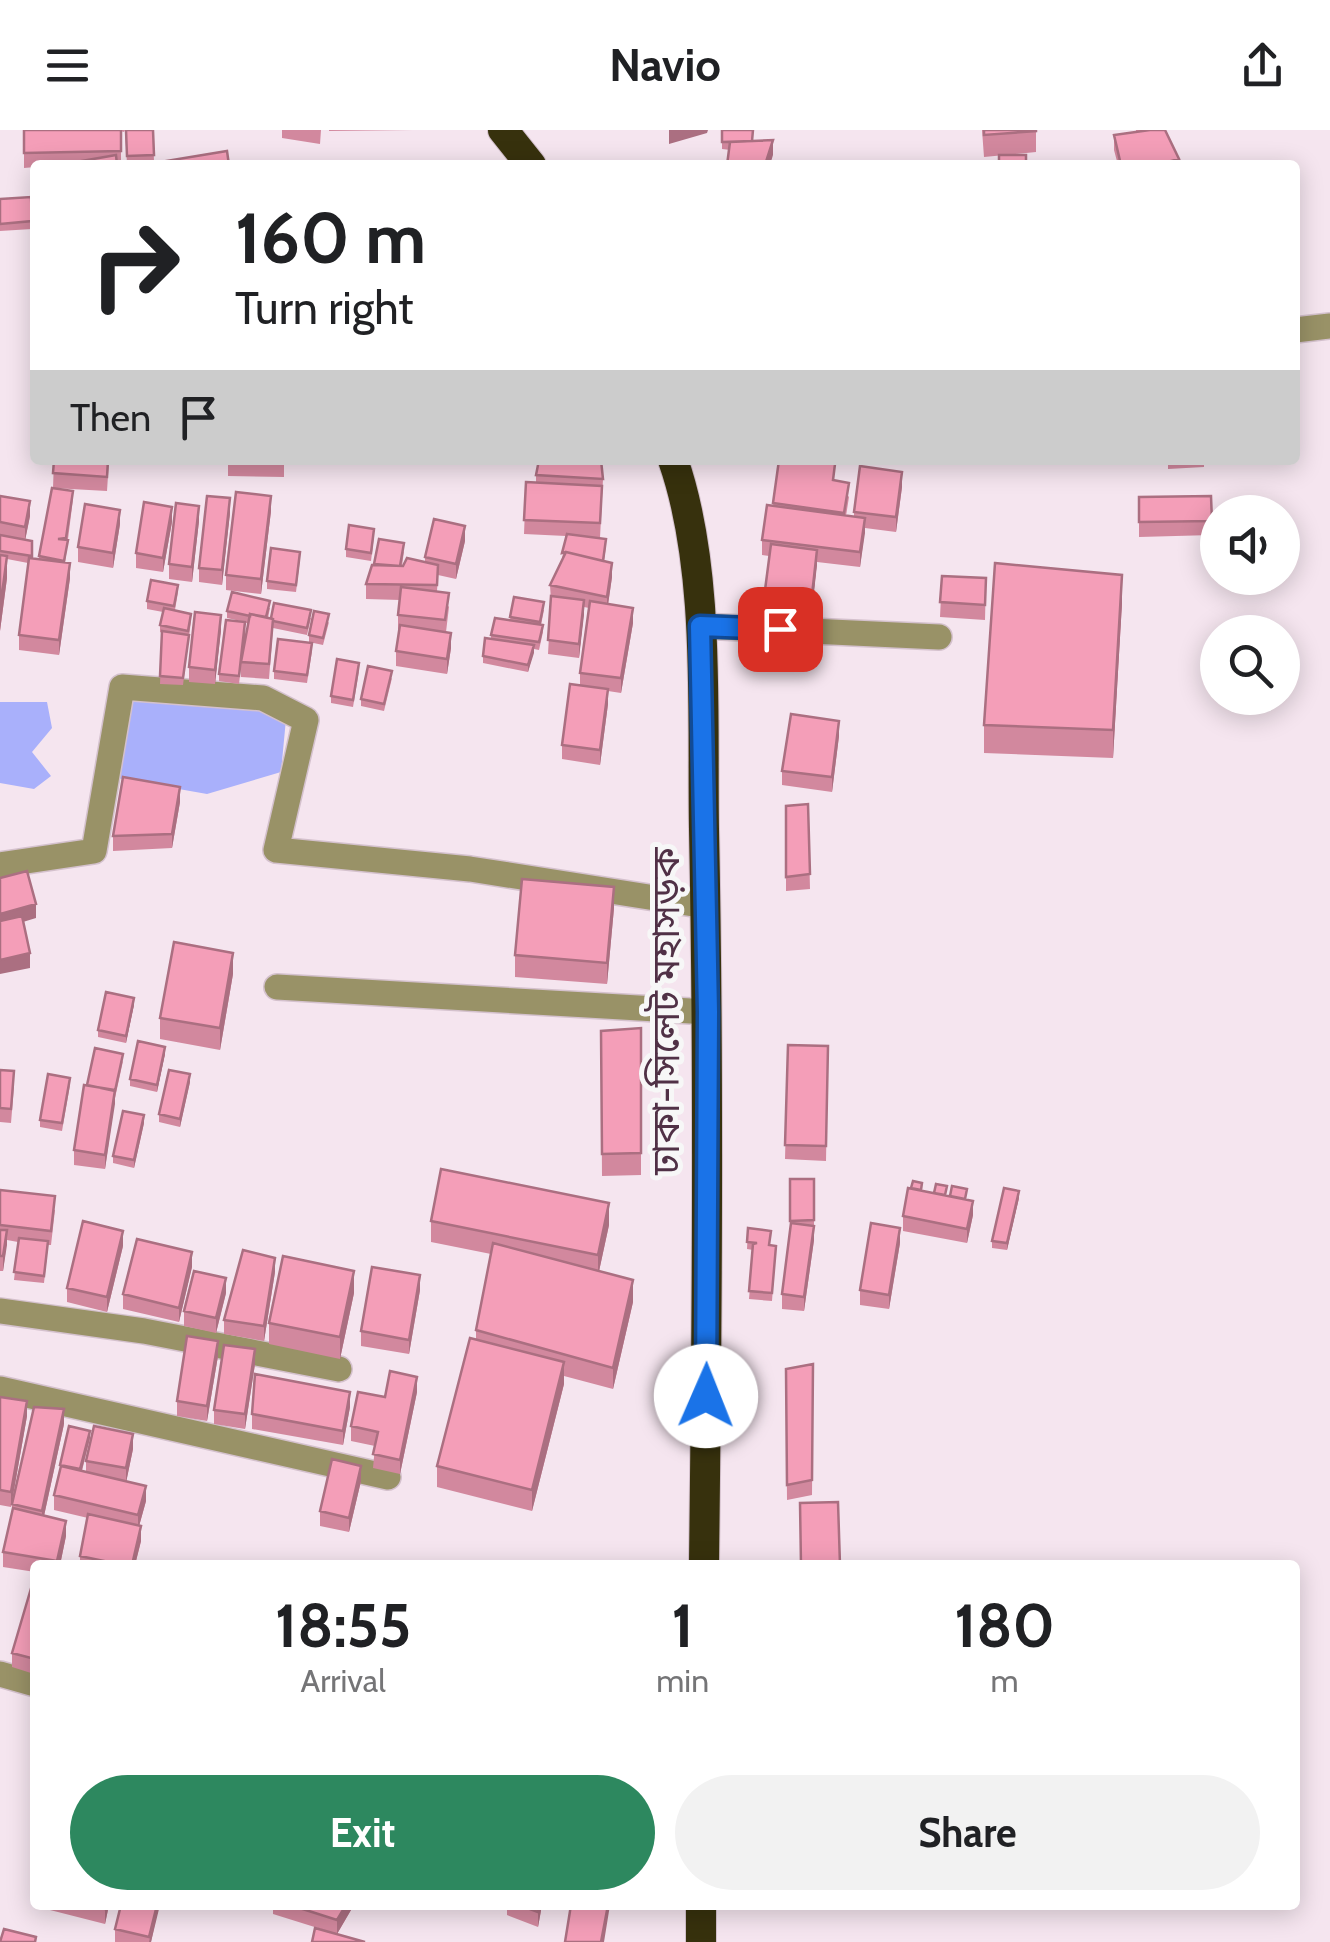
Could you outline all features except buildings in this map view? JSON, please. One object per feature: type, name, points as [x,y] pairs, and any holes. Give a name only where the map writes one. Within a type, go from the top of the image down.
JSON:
[{"type":"highway","points":[[502,130],[527,160]]},
{"type":"highway","name":"ঢাকা-সিলেট মহাসড়ক","points":[[675,465],[686,495],[700,626],[708,1012],[704,1560]]},
{"type":"highway","points":[[701,1910],[701,1942]]},
{"type":"street","points":[[1300,329],[1330,326]]},
{"type":"street","points":[[700,626],[939,636]]},
{"type":"street","points":[[0,865],[94,851],[122,688],[263,698],[306,720],[276,850],[470,870],[706,906]]},
{"type":"street","points":[[276,988],[708,1012]]},
{"type":"street","points":[[0,1311],[144,1331],[338,1369]]},
{"type":"street","points":[[0,1389],[388,1476]]},
{"type":"street","points":[[0,1674],[30,1683]]},
{"type":"water","points":[[125,697],[267,706],[286,719],[281,772],[207,794],[111,777]]},
{"type":"water","points":[[0,702],[47,702],[52,728],[32,752],[51,776],[34,789],[0,783]]},
{"type":"route","points":[[706,1396],[708,1012],[700,626],[780,629]]}]
